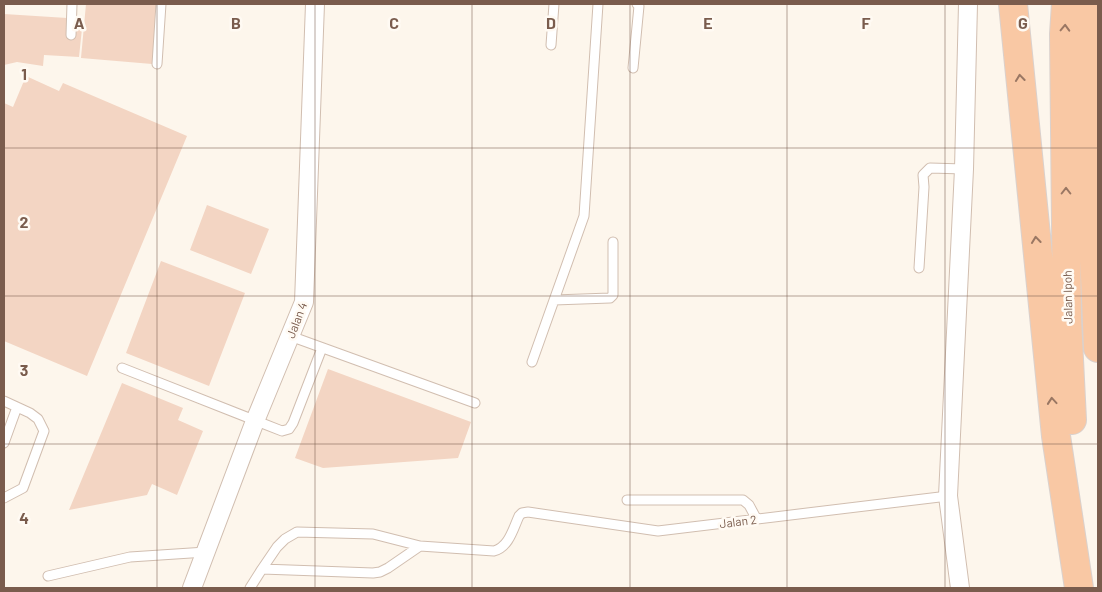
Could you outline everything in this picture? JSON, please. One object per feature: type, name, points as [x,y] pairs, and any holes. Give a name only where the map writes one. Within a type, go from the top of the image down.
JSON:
[{"type":"highway","points":[[1013,4],[1056,436],[1079,588]]},
{"type":"highway","name":"Jalan Ipoh","points":[[1066,4],[1064,44],[1067,319],[1078,498],[1089,588]]},
{"type":"highway","points":[[1093,4],[1091,38],[1092,203],[1098,348]]},
{"type":"street","name":"Jalan 4","points":[[192,588],[255,421],[304,302],[315,4]]},
{"type":"street","points":[[960,588],[948,496],[964,169],[968,4]]},
{"type":"lane","points":[[71,35],[72,4]]},
{"type":"lane","points":[[157,64],[162,4]]},
{"type":"lane","points":[[551,45],[554,4]]},
{"type":"lane","points":[[532,362],[584,216],[598,4]]},
{"type":"lane","points":[[633,68],[639,6],[637,4]]},
{"type":"lane","points":[[919,268],[924,187],[923,175],[930,168],[964,169]]},
{"type":"lane","points":[[554,300],[610,298],[613,295],[613,242]]},
{"type":"lane","points":[[290,336],[475,403]]},
{"type":"lane","points":[[122,368],[282,431],[289,429],[322,348]]},
{"type":"lane","points":[[4,401],[30,413],[38,420],[44,431],[23,488],[4,498]]},
{"type":"lane","points":[[4,443],[17,407]]},
{"type":"lane","name":"Jalan 2","points":[[420,546],[494,551],[501,549],[507,543],[522,513],[528,512],[658,531],[948,496]]},
{"type":"lane","points":[[627,500],[743,500],[749,505],[756,518]]},
{"type":"lane","points":[[250,588],[277,547],[285,539],[297,532],[373,534],[420,546]]},
{"type":"lane","points":[[262,569],[380,572],[420,546]]},
{"type":"lane","points":[[48,576],[130,557],[206,552]]},
{"type":"building","points":[[86,4],[157,4],[152,64],[81,58]]},
{"type":"building","points":[[4,14],[83,19],[79,57],[44,55],[43,66],[17,62],[4,65]]},
{"type":"building","points":[[26,76],[59,91],[63,83],[187,136],[87,376],[4,341],[4,103],[13,107]]},
{"type":"building","points":[[207,205],[269,229],[251,274],[190,250]]},
{"type":"building","points":[[161,261],[245,293],[209,386],[126,353]]},
{"type":"building","points":[[328,369],[471,422],[458,458],[323,468],[295,458]]},
{"type":"building","points":[[122,383],[183,408],[178,420],[203,431],[177,495],[152,484],[147,495],[69,510]]}]
